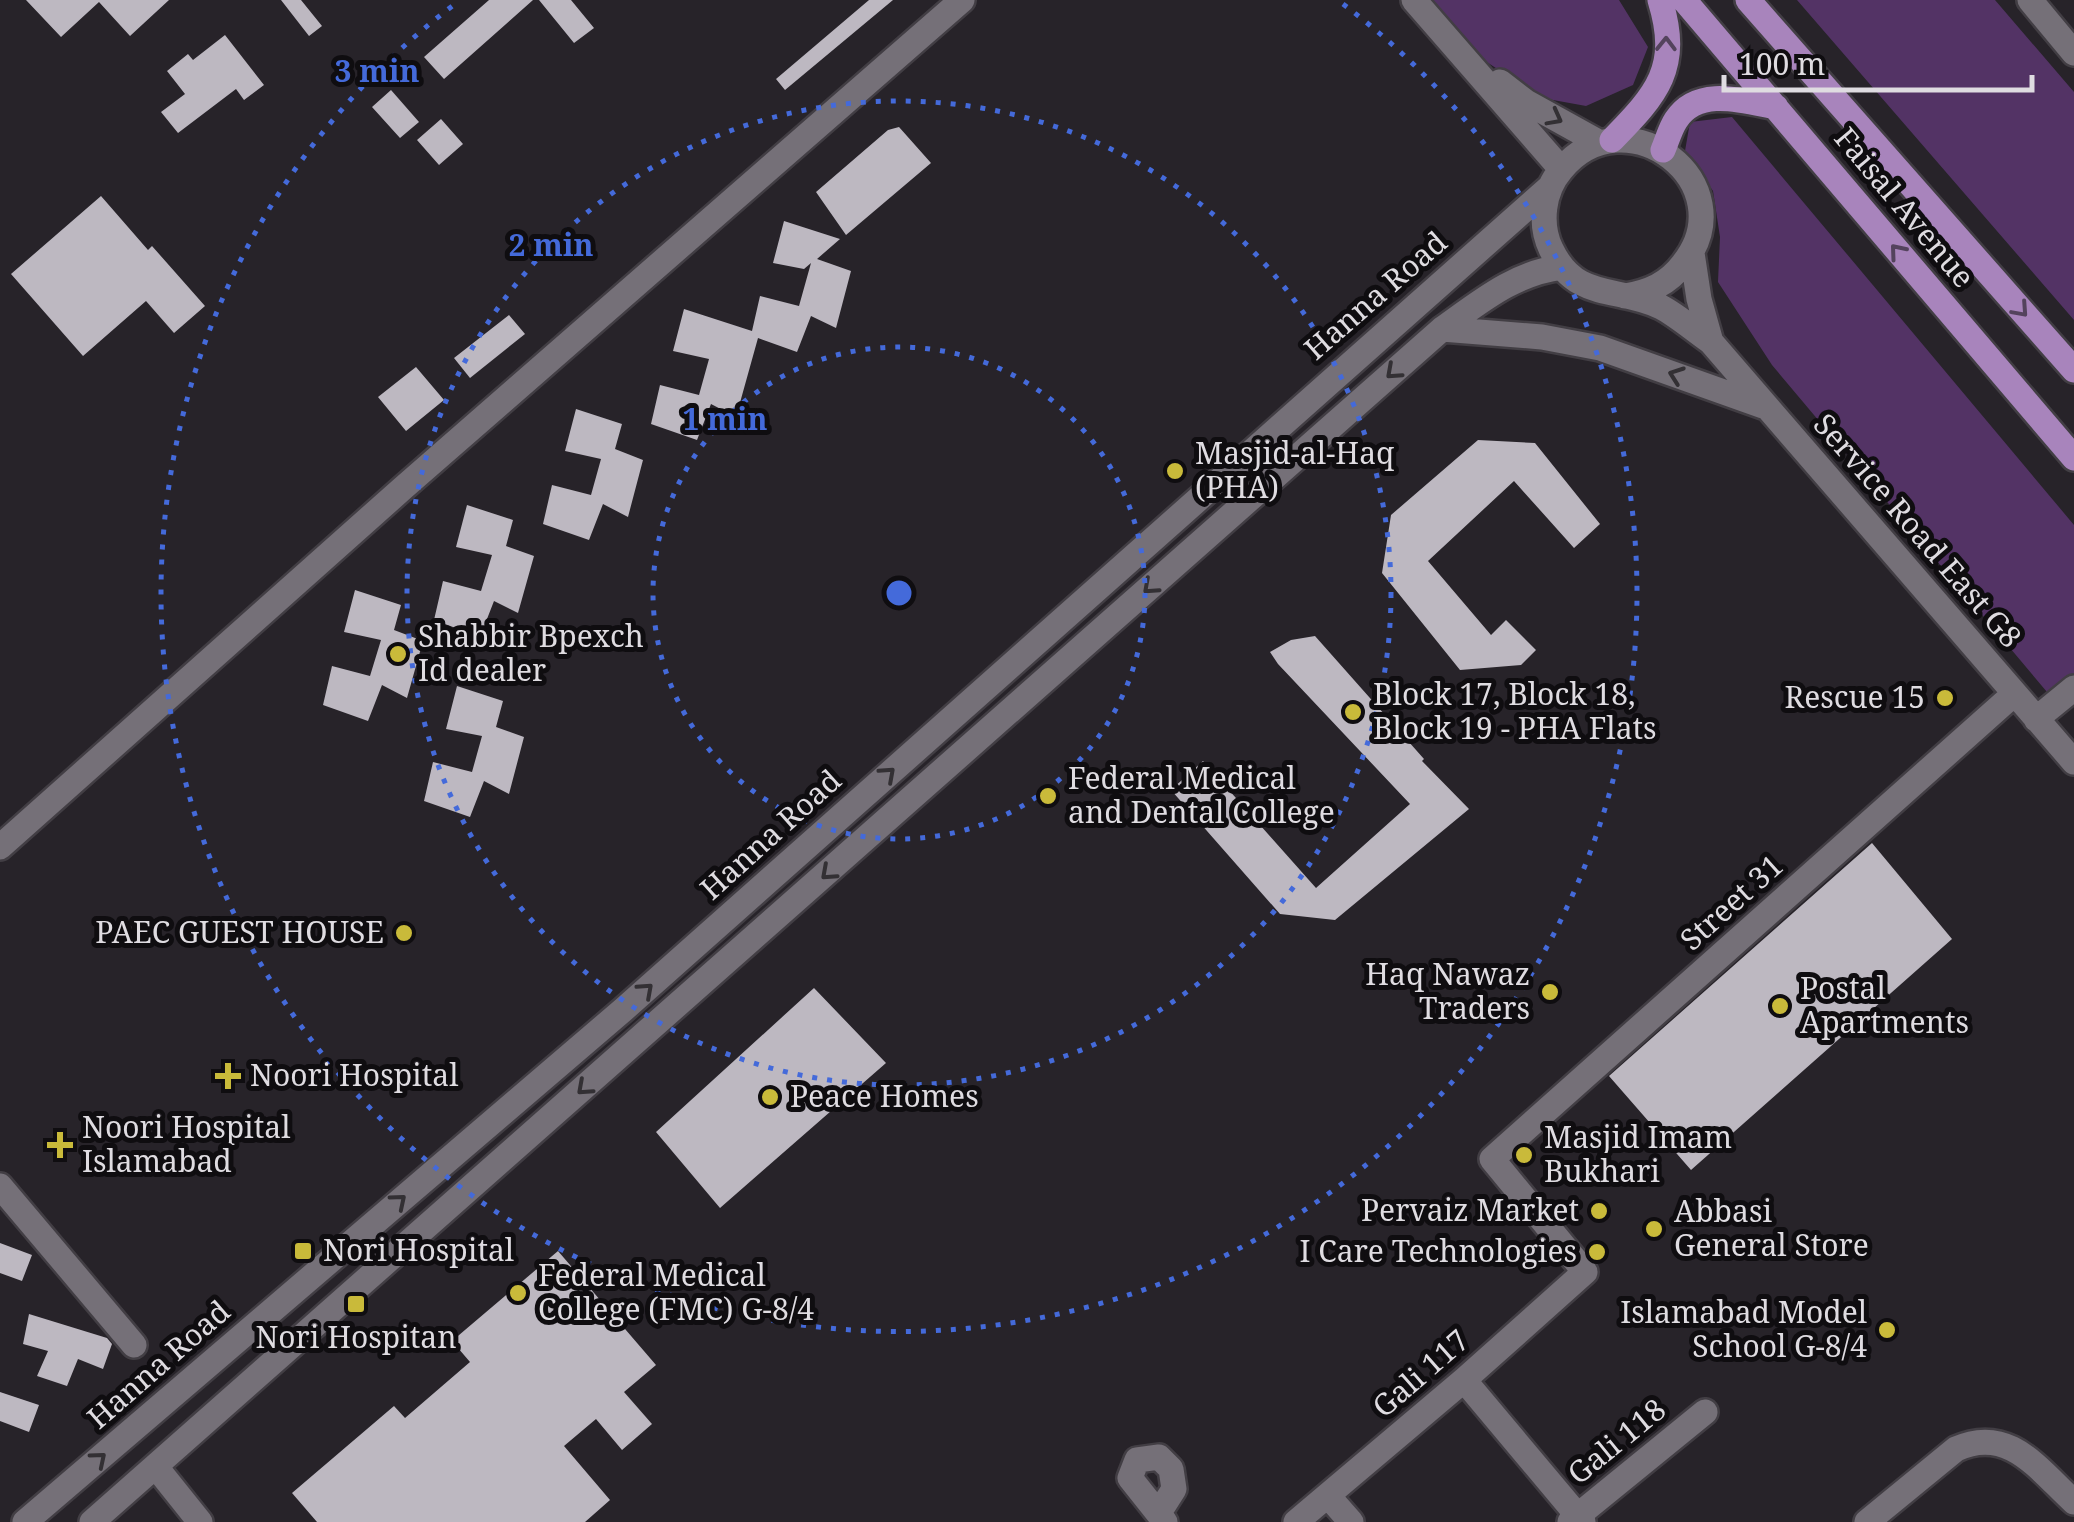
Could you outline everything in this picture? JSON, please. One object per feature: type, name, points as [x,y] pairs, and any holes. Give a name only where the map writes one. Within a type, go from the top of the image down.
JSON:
[{"type":"main road","points":[[1606,142],[1660,88],[1668,35],[1660,0]]},
{"type":"main road","name":"Faisal Avenue","points":[[1684,0],[2074,458]]},
{"type":"main road","name":"Faisal Avenue","points":[[1748,0],[2074,370]]},
{"type":"main road","points":[[1663,150],[1676,120],[1690,105],[1724,98],[1776,107]]},
{"type":"street","points":[[0,847],[418,474],[962,0]]},
{"type":"street","points":[[1414,0],[1556,178]]},
{"type":"street","points":[[2030,0],[2074,53]]},
{"type":"street","points":[[1456,48],[1526,102],[1606,142]]},
{"type":"street","points":[[1638,141],[1663,150],[1684,170],[1698,196],[1700,225],[1692,253],[1711,342],[1660,306],[1590,289],[1562,267],[1548,242],[1544,214],[1556,178],[1573,158],[1606,142],[1638,141]]},
{"type":"street","name":"Hanna Road","points":[[25,1522],[623,1010],[1556,178]]},
{"type":"street","points":[[1625,296],[1660,287],[1692,253]]},
{"type":"street","points":[[92,1522],[1442,329],[1505,284],[1534,271],[1562,267]]},
{"type":"street","points":[[1442,329],[1542,338],[1600,348],[1768,408]]},
{"type":"street","name":"Service Road East G8","points":[[1711,342],[2014,694],[2070,751]]},
{"type":"street","points":[[2036,719],[2074,688]]},
{"type":"street","name":"Street 31","points":[[1585,1272],[1492,1159],[2014,694]]},
{"type":"street","points":[[917,748],[938,774]]},
{"type":"street","points":[[0,1186],[134,1345]]},
{"type":"street","name":"Gali 117","points":[[1296,1522],[1585,1272]]},
{"type":"street","points":[[1464,1380],[1577,1520]]},
{"type":"street","name":"Gali 118","points":[[1577,1520],[1706,1412]]},
{"type":"street","points":[[1867,1522],[1956,1449],[1972,1441],[1993,1441],[2022,1454],[2074,1502]]},
{"type":"street","points":[[156,1467],[200,1522]]},
{"type":"street","points":[[1329,1497],[1351,1522]]},
{"type":"shaded area","points":[[1422,0],[1619,0],[1648,47],[1633,85],[1586,106],[1542,98],[1482,59]]},
{"type":"shaded area","points":[[1797,0],[1995,0],[2074,92],[2074,320]]},
{"type":"shaded area","points":[[1732,117],[2074,525],[2074,688],[2047,692],[1772,365],[1718,282],[1720,237],[1713,191],[1685,151],[1690,122]]},
{"type":"building","points":[[26,0],[169,0],[130,36],[99,2],[61,37]]},
{"type":"building","points":[[281,0],[301,0],[322,26],[309,36]]},
{"type":"building","points":[[489,0],[533,0],[444,79],[424,57]]},
{"type":"building","points":[[539,0],[571,0],[594,28],[574,43]]},
{"type":"building","points":[[869,0],[893,0],[785,90],[776,79]]},
{"type":"building","points":[[225,35],[264,85],[244,100],[236,89],[178,133],[161,112],[185,94],[167,71],[188,54],[193,60]]},
{"type":"building","points":[[391,90],[419,122],[400,138],[372,107]]},
{"type":"building","points":[[441,119],[463,144],[439,165],[417,140]]},
{"type":"building","points":[[899,127],[931,163],[846,235],[816,192],[888,130]]},
{"type":"building","points":[[101,196],[205,306],[174,333],[146,301],[83,356],[11,274]]},
{"type":"building","points":[[784,221],[840,239],[817,259],[851,271],[836,328],[811,316],[797,352],[758,338],[736,417],[711,404],[697,440],[651,424],[660,385],[699,395],[709,359],[673,351],[684,309],[752,331],[760,296],[799,306],[811,263],[804,269],[773,263]]},
{"type":"building","points":[[509,315],[525,334],[470,378],[454,358]]},
{"type":"building","points":[[416,367],[444,400],[406,431],[378,397]]},
{"type":"building","points":[[576,409],[622,424],[615,449],[643,460],[628,517],[603,504],[589,540],[543,524],[552,485],[591,495],[601,459],[565,451]]},
{"type":"building","points":[[1478,440],[1535,443],[1600,524],[1574,548],[1514,481],[1428,561],[1491,635],[1506,620],[1536,650],[1521,665],[1460,670],[1382,573],[1391,515]]},
{"type":"building","points":[[467,505],[513,520],[506,546],[534,556],[518,613],[494,601],[480,637],[434,620],[443,581],[481,591],[492,555],[456,547]]},
{"type":"building","name":"Shabbir Bpexch Id dealer","points":[[355,590],[401,605],[394,630],[423,641],[407,698],[382,685],[368,721],[323,705],[332,666],[370,676],[381,640],[344,632]]},
{"type":"building","points":[[1315,636],[1422,761],[1469,809],[1335,920],[1280,914],[1171,790],[1203,761],[1316,888],[1410,804],[1270,652],[1291,640]]},
{"type":"building","points":[[457,686],[503,701],[496,727],[524,737],[509,794],[484,781],[470,817],[424,801],[433,762],[472,772],[482,736],[446,729]]},
{"type":"building","name":"Postal Apartments","points":[[1872,843],[1952,939],[1691,1170],[1609,1076]]},
{"type":"building","name":"Peace Homes","points":[[814,988],[886,1063],[720,1208],[656,1132]]},
{"type":"building","points":[[0,1243],[32,1255],[22,1281],[0,1273]]},
{"type":"building","name":"Federal Medical College (FMC) G-8/4","points":[[558,1251],[656,1365],[624,1392],[652,1424],[622,1450],[596,1419],[564,1446],[610,1500],[585,1522],[317,1522],[292,1493],[394,1406],[405,1418],[470,1362],[452,1341]]},
{"type":"building","points":[[29,1314],[107,1338],[112,1344],[103,1369],[78,1359],[67,1386],[37,1376],[48,1351],[23,1344]]},
{"type":"building","points":[[0,1392],[39,1405],[29,1432],[0,1421]]},
{"type":"place","name":"Masjid-al-Haq (PHA)","points":[[1175,471]]},
{"type":"place","name":"Shabbir Bpexch Id dealer","points":[[398,654]]},
{"type":"place","name":"Rescue 15","points":[[1945,698]]},
{"type":"place","name":"Block 17, Block 18, Block 19 - PHA Flats","points":[[1353,712]]},
{"type":"place","name":"Federal Medical and Dental College","points":[[1048,796]]},
{"type":"place","name":"PAEC GUEST HOUSE","points":[[404,933]]},
{"type":"place","name":"Haq Nawaz Traders","points":[[1550,992]]},
{"type":"place","name":"Postal Apartments","points":[[1780,1006]]},
{"type":"place","name":"Noori Hospital","points":[[228,1076]]},
{"type":"place","name":"Peace Homes","points":[[770,1097]]},
{"type":"place","name":"Noori Hospital Islamabad","points":[[60,1145]]},
{"type":"place","name":"Masjid Imam Bukhari","points":[[1524,1155]]},
{"type":"place","name":"Pervaiz Market","points":[[1599,1211]]},
{"type":"place","name":"Abbasi General Store","points":[[1654,1229]]},
{"type":"place","name":"Nori Hospital","points":[[303,1251]]},
{"type":"place","name":"I Care Technologies","points":[[1597,1252]]},
{"type":"place","name":"Federal Medical College (FMC) G-8/4","points":[[518,1293]]},
{"type":"place","name":"Nori Hospitan","points":[[356,1304]]},
{"type":"place","name":"Islamabad Model School G-8/4","points":[[1887,1330]]}]
